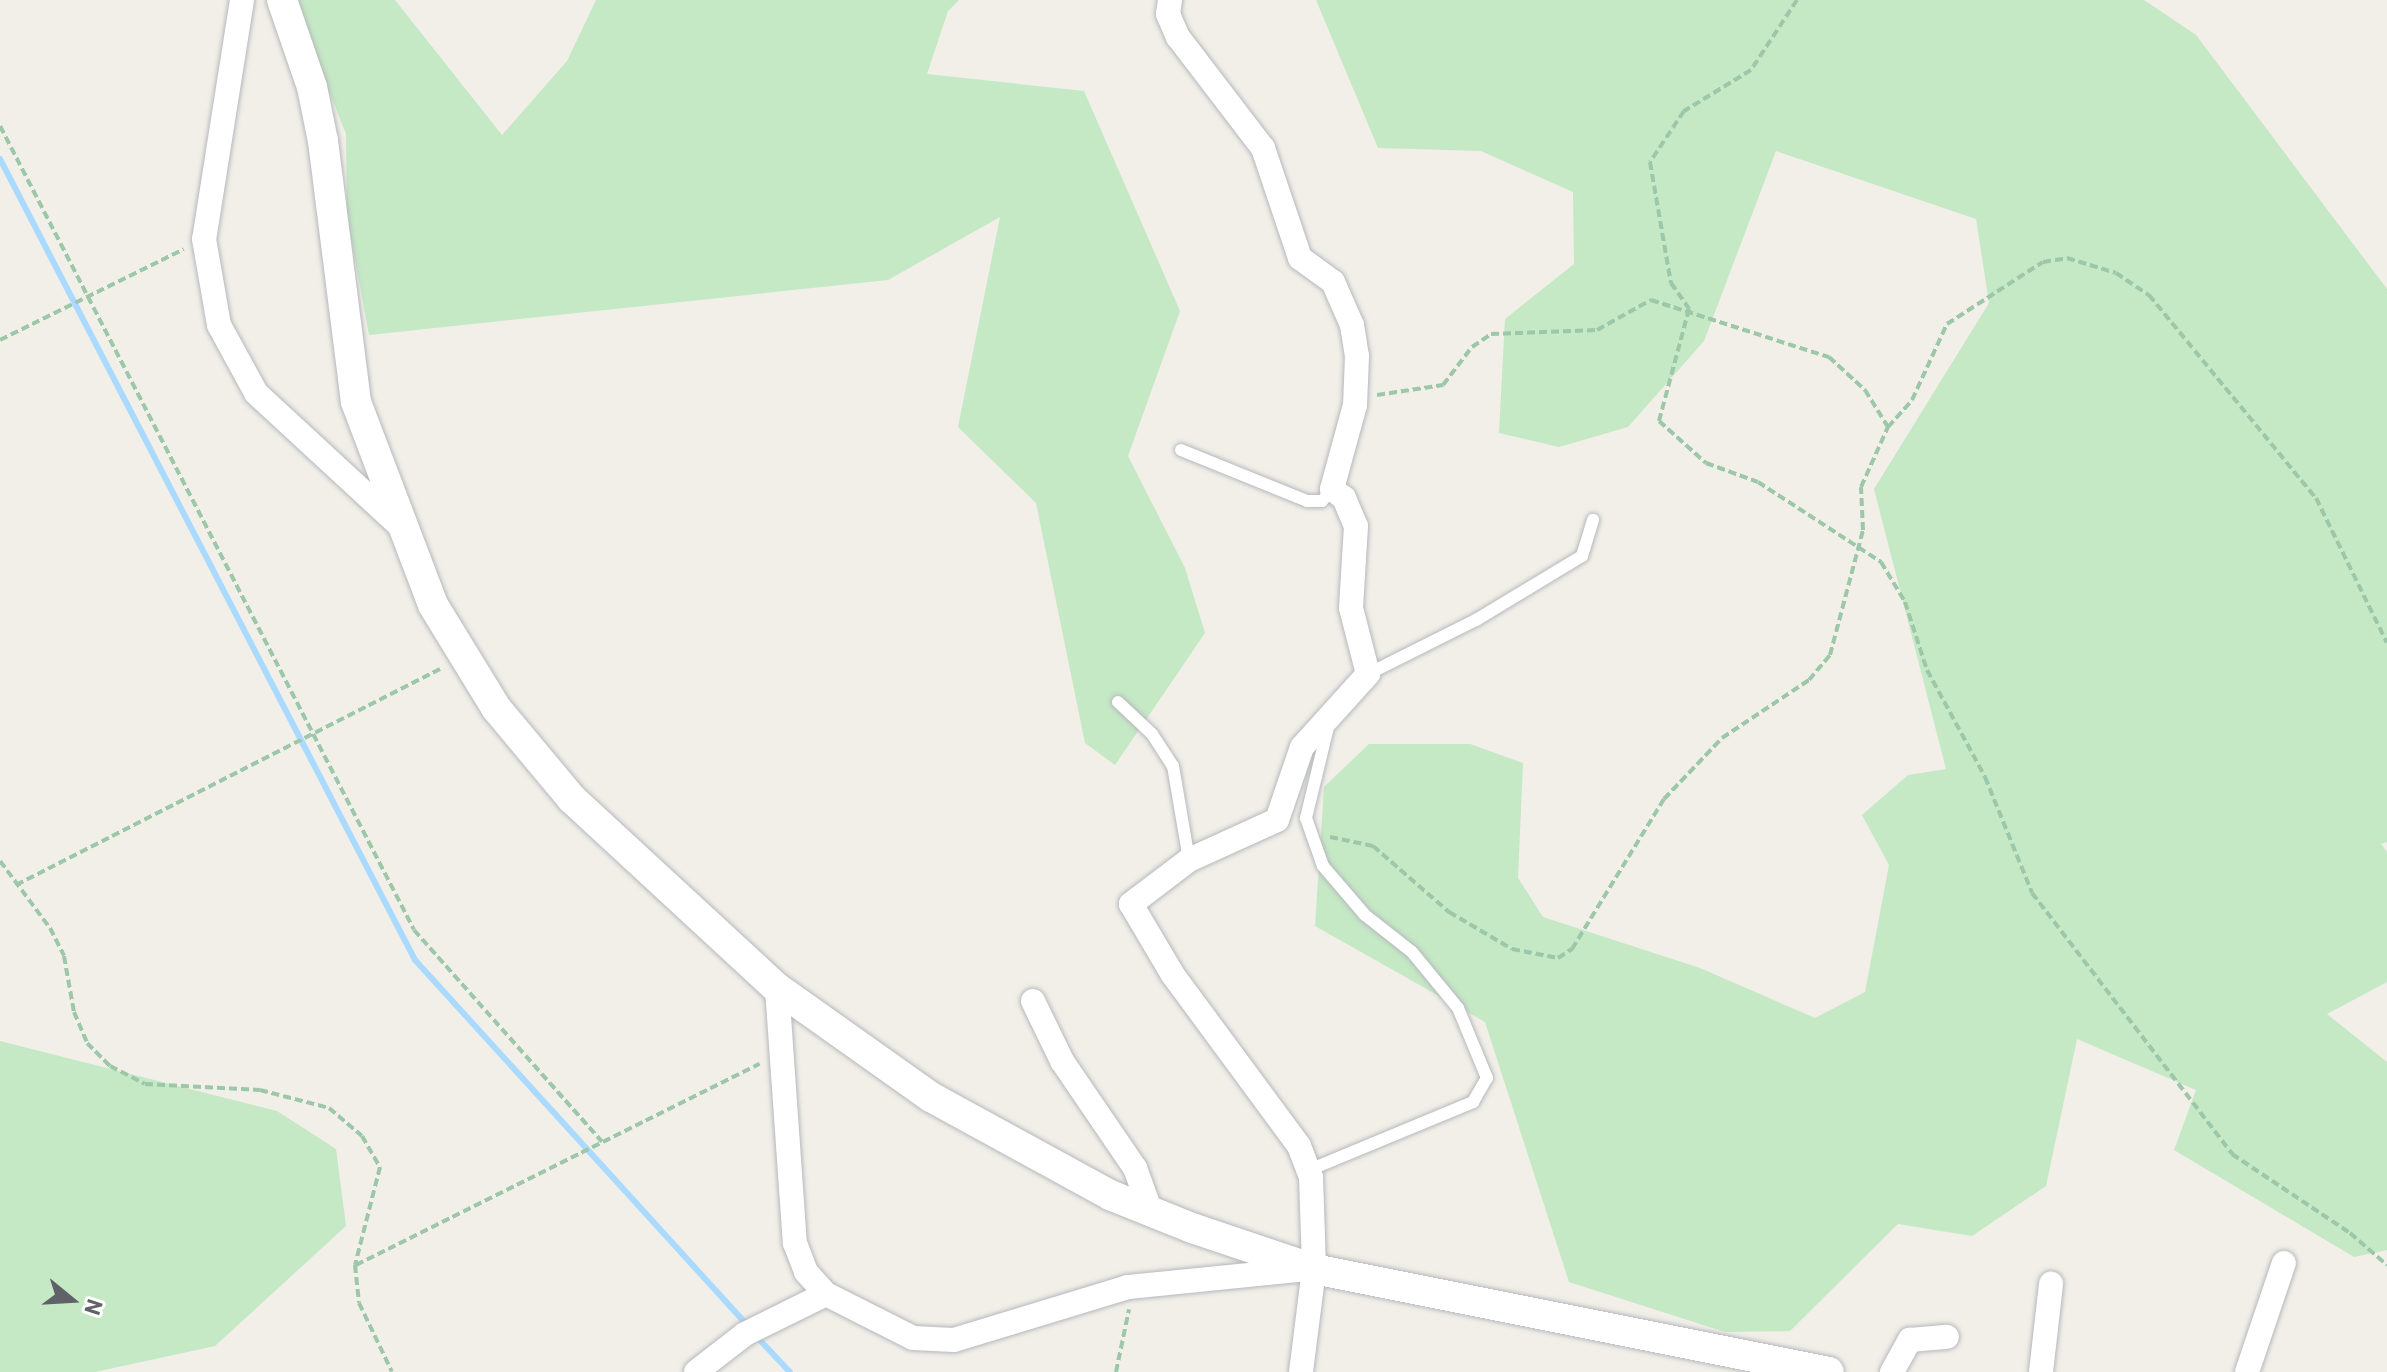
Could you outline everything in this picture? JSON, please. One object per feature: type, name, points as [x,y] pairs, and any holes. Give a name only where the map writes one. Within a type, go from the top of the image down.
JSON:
[{"type":"street","points":[[242,0],[204,239],[219,325],[256,393],[400,526]]},
{"type":"street","points":[[282,0],[312,87],[323,141],[356,402],[400,526],[433,605],[496,708],[581,809],[777,988],[931,1097],[1151,1212],[1314,1269],[1829,1372]]},
{"type":"street","points":[[1170,0],[1168,14],[1178,37],[1263,148],[1300,258],[1333,282],[1352,325],[1355,397],[1332,489],[1344,498],[1356,526],[1351,608],[1368,674],[1302,747],[1277,820],[1189,860],[1131,904],[1173,975],[1299,1146],[1309,1170],[1316,1219],[1314,1269],[1301,1372]]},
{"type":"street","points":[[777,988],[795,1243],[806,1272],[826,1294],[913,1338],[954,1340],[1128,1287],[1314,1269]]},
{"type":"street","points":[[1033,1001],[1062,1061],[1135,1168],[1151,1212]]},
{"type":"street","points":[[2247,1372],[2284,1263]]},
{"type":"street","points":[[2041,1372],[2051,1284]]},
{"type":"street","points":[[696,1372],[745,1334],[826,1294]]},
{"type":"street","points":[[1892,1372],[1910,1340],[1947,1337]]},
{"type":"lane","points":[[1181,450],[1307,501],[1322,501],[1332,489]]},
{"type":"lane","points":[[1368,674],[1476,620],[1582,556],[1593,520]]},
{"type":"lane","points":[[1118,702],[1152,734],[1173,766],[1189,860]]},
{"type":"lane","points":[[1309,1170],[1473,1102],[1487,1078],[1458,1008],[1404,943],[1365,915],[1323,866],[1306,818],[1315,767],[1333,713]]},
{"type":"path","points":[[1797,0],[1751,70],[1684,111],[1650,162],[1671,283],[1689,309],[1659,421],[1706,463],[1758,482],[1858,552],[1881,562],[1894,582],[1927,670],[1985,777],[2032,893],[2232,1154],[2350,1233],[2387,1265]]},
{"type":"path","points":[[0,126],[414,930],[602,1142]]},
{"type":"path","points":[[0,340],[204,239]]},
{"type":"path","points":[[1310,835],[1373,846],[1449,912],[1512,949],[1558,958],[1578,943],[1632,843],[1664,799],[1722,738],[1809,680],[1830,655],[1858,552],[1861,487],[1888,427],[1912,400],[1947,324],[1997,287],[2043,262],[2067,258],[2116,273],[2149,295],[2316,498],[2387,643]]},
{"type":"path","points":[[1355,397],[1443,385],[1472,347],[1491,334],[1597,330],[1651,300],[1689,309],[1829,357],[1865,390],[1888,427]]},
{"type":"path","points":[[16,885],[464,657]]},
{"type":"path","points":[[0,861],[50,928],[64,956],[82,1033],[110,1066],[145,1084],[260,1090],[329,1108],[362,1136],[380,1167],[355,1265],[359,1303],[392,1372]]},
{"type":"path","points":[[355,1265],[780,1054]]},
{"type":"path","points":[[1116,1372],[1130,1326],[1128,1287]]},
{"type":"green space","points":[[293,0],[395,0],[502,135],[567,61],[596,0],[959,0],[948,11],[927,74],[1084,91],[1180,311],[1128,456],[1185,568],[1205,633],[1115,765],[1085,743],[1036,503],[958,427],[1000,217],[888,280],[369,335],[347,216],[346,134]]},
{"type":"green space","points":[[1316,0],[2144,0],[2196,35],[2387,289],[2387,842],[2381,844],[2387,852],[2387,982],[2327,1014],[2387,1062],[2387,1250],[2354,1257],[2174,1150],[2196,1090],[2077,1039],[2046,1186],[1972,1236],[1898,1224],[1790,1331],[1725,1332],[1569,1282],[1485,1022],[1315,926],[1324,787],[1369,744],[1470,744],[1523,763],[1518,878],[1543,917],[1700,968],[1815,1018],[1865,992],[1889,865],[1862,815],[1908,775],[1946,769],[1874,489],[1989,303],[1976,219],[1776,151],[1704,341],[1628,427],[1559,447],[1499,433],[1505,319],[1574,264],[1573,192],[1481,151],[1378,148]]},
{"type":"green space","points":[[0,1041],[277,1111],[336,1149],[346,1226],[215,1346],[95,1372],[0,1372]]},
{"type":"waterway","points":[[0,159],[415,960],[747,1325]]},
{"type":"waterway","points":[[757,1337],[790,1372]]}]
